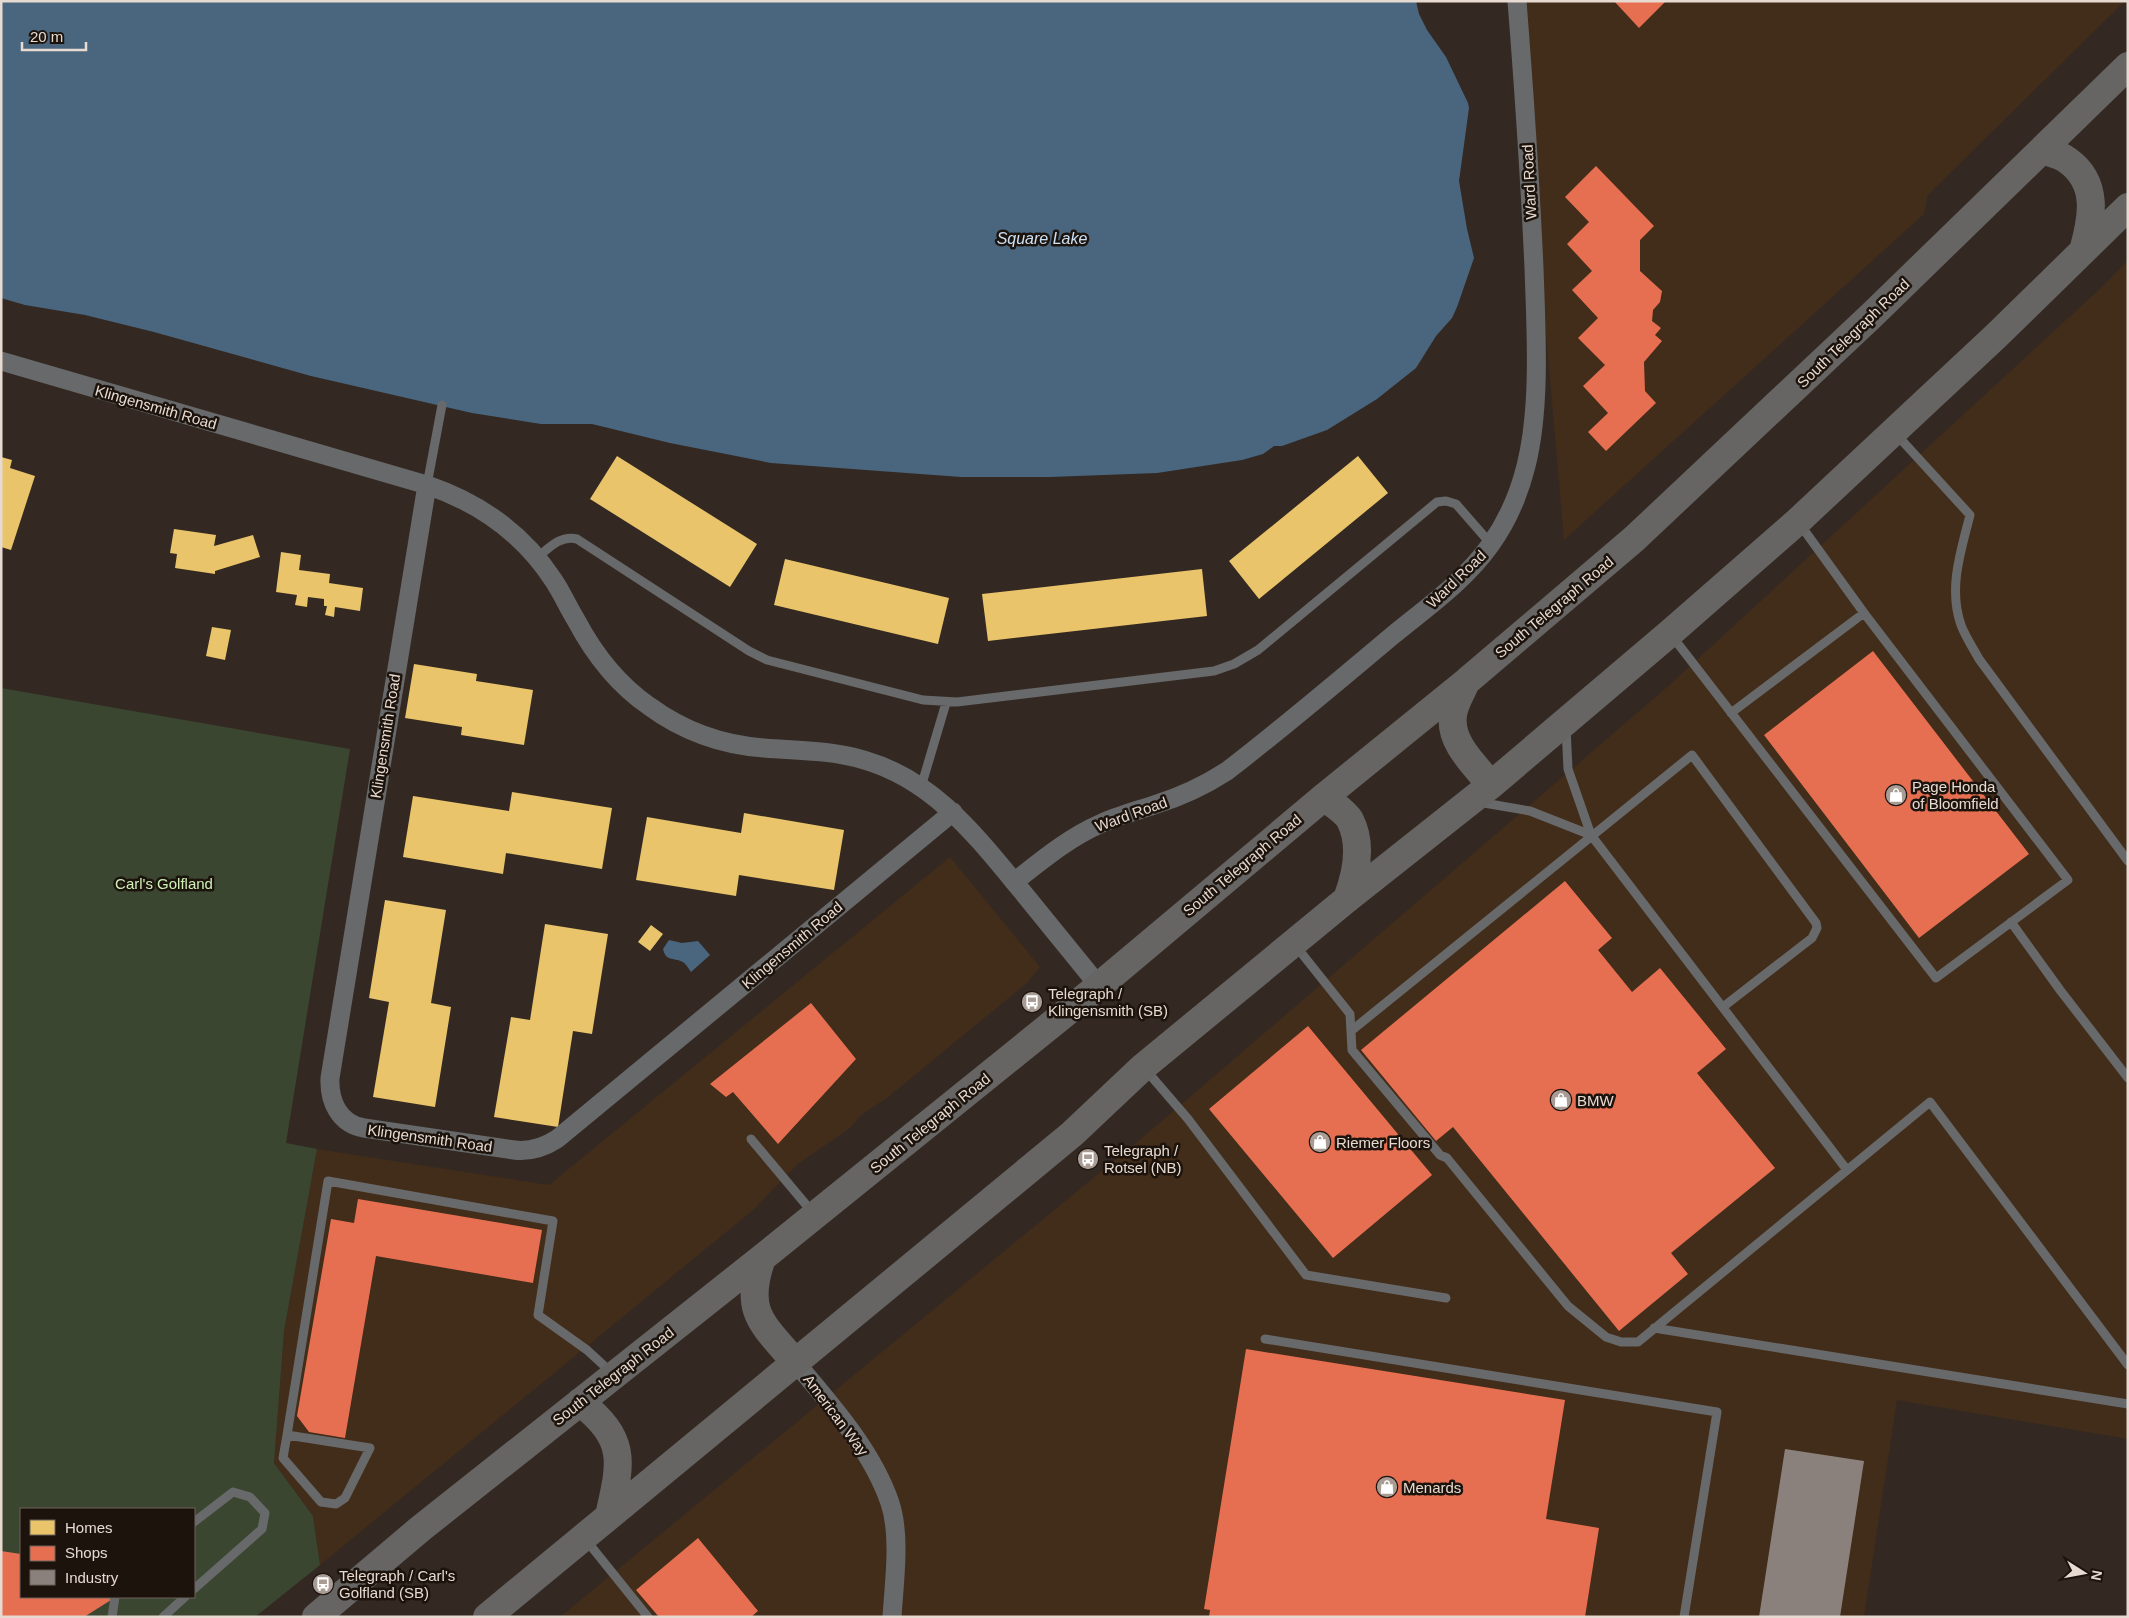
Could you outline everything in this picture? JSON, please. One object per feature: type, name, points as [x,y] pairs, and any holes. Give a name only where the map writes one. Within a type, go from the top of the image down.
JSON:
[{"type":"highway","name":"South Telegraph Road","points":[[316,1617],[420,1529],[762,1258],[1099,986],[1324,797],[1467,681],[1634,538],[1722,457],[2128,66]]},
{"type":"highway","points":[[2042,150],[2066,158],[2085,179],[2091,196],[2092,214],[2083,251]]},
{"type":"highway","points":[[487,1617],[1072,1134],[1143,1067],[1347,899],[1481,793],[1670,633],[1798,521],[1894,432],[2128,207]]},
{"type":"highway","points":[[1467,681],[1453,714],[1454,731],[1481,793]]},
{"type":"highway","points":[[1324,797],[1350,819],[1355,838],[1357,859],[1354,880],[1347,899]]},
{"type":"highway","points":[[762,1258],[757,1272],[753,1299],[757,1314],[765,1327],[795,1362]]},
{"type":"highway","points":[[580,1402],[599,1417],[611,1433],[618,1452],[619,1473],[609,1516]]},
{"type":"street","name":"Ward Road","points":[[1014,882],[1050,853],[1085,831],[1118,816],[1186,794],[1227,771],[1336,683],[1458,580],[1491,544],[1512,508],[1520,487],[1531,443],[1534,399],[1535,298],[1532,219],[1517,1]]},
{"type":"street","name":"Klingensmith Road","points":[[1,361],[427,485],[463,499],[490,514],[515,533],[537,558],[554,581],[599,657],[629,691],[660,714],[688,729],[726,742],[764,748],[834,753],[865,760],[889,769],[921,787],[953,812],[1014,882],[1099,986]]},
{"type":"street","name":"Klingensmith Road","points":[[427,485],[330,1078],[334,1105],[340,1115],[350,1123],[364,1128],[522,1151],[547,1145],[564,1133],[953,812]]},
{"type":"street","name":"American Way","points":[[795,1362],[823,1395],[868,1455],[890,1504],[895,1536],[896,1569],[892,1617]]},
{"type":"lane","points":[[427,485],[442,405]]},
{"type":"lane","points":[[1894,432],[1970,515],[1956,572],[1955,600],[1961,625],[1974,650],[2128,861]]},
{"type":"lane","points":[[537,558],[559,540],[570,537],[577,539],[766,660],[923,700],[967,702],[1214,671],[1234,664],[1258,650],[1437,502],[1446,501],[1456,504],[1491,544]]},
{"type":"lane","points":[[1670,633],[1936,978],[2068,880],[1864,613],[1798,521]]},
{"type":"lane","points":[[1731,713],[1864,613]]},
{"type":"lane","points":[[921,787],[946,702]]},
{"type":"lane","points":[[1566,720],[1568,769],[1591,835],[1847,1170]]},
{"type":"lane","points":[[1351,1031],[1692,755],[1814,917],[1817,928],[1812,938],[1723,1007]]},
{"type":"lane","points":[[1481,793],[1591,835]]},
{"type":"lane","points":[[2011,922],[2060,990],[2128,1078]]},
{"type":"lane","points":[[1294,943],[1350,1014],[1352,1050],[1440,1155],[1447,1158],[1568,1306],[1606,1337],[1621,1342],[1638,1342],[1930,1102],[2128,1366]]},
{"type":"lane","points":[[1143,1067],[1188,1119],[1306,1276],[1446,1298]]},
{"type":"lane","points":[[751,1139],[815,1215]]},
{"type":"lane","points":[[286,1434],[370,1448],[345,1498],[336,1504],[321,1502],[283,1458],[286,1434],[328,1181],[554,1221],[538,1315],[587,1350],[614,1375]]},
{"type":"lane","points":[[1654,1328],[2128,1404]]},
{"type":"lane","points":[[1265,1339],[1717,1412],[1684,1617]]},
{"type":"lane","points":[[195,1521],[233,1492],[250,1497],[265,1513],[262,1529],[195,1588]]},
{"type":"lane","points":[[584,1537],[648,1617]]},
{"type":"lane","points":[[112,1617],[115,1598]]},
{"type":"lane","points":[[163,1617],[185,1598]]},
{"type":"shaded area","points":[[1525,1],[2125,1],[1928,195],[1924,214],[1564,540],[1535,206]]},
{"type":"shaded area","points":[[2128,260],[2128,1439],[1897,1400],[1864,1617],[560,1617],[1149,1132],[1665,689],[2103,286]]},
{"type":"shaded area","points":[[950,857],[1040,967],[1027,983],[887,1098],[861,1115],[850,1128],[798,1164],[752,1211],[320,1565],[313,1516],[274,1463],[284,1331],[317,1149],[549,1185]]},
{"type":"green space","name":"Carl's Golfland","points":[[1,688],[350,749],[286,1143],[317,1149],[284,1331],[274,1463],[313,1516],[320,1565],[255,1617],[1,1617]]},
{"type":"water","name":"Square Lake","points":[[1,1],[1416,1],[1419,14],[1427,30],[1446,57],[1468,103],[1469,108],[1459,181],[1474,258],[1452,318],[1436,336],[1416,368],[1377,399],[1327,430],[1282,446],[1274,446],[1263,454],[1242,460],[1157,473],[1050,477],[961,477],[771,463],[670,443],[592,424],[541,424],[472,413],[311,376],[154,332],[85,315],[25,305],[1,298]]},
{"type":"water","points":[[669,940],[682,943],[698,941],[710,955],[691,972],[683,962],[666,956],[663,949]]},
{"type":"building: Homes","points":[[617,456],[757,544],[730,587],[590,499]]},
{"type":"building: Homes","points":[[1358,456],[1388,493],[1259,599],[1229,561]]},
{"type":"building: Homes","points":[[1,457],[12,460],[10,468],[35,476],[11,550],[1,547]]},
{"type":"building: Homes","points":[[174,529],[216,535],[214,546],[253,535],[260,557],[215,571],[215,574],[175,568],[177,554],[170,553]]},
{"type":"building: Homes","points":[[281,552],[301,555],[299,570],[330,574],[329,583],[363,588],[360,611],[335,607],[334,617],[325,615],[327,606],[324,606],[324,599],[308,597],[307,607],[295,605],[297,595],[276,592]]},
{"type":"building: Homes","points":[[785,559],[949,598],[938,644],[774,605]]},
{"type":"building: Homes","points":[[1202,569],[1207,616],[988,641],[982,594]]},
{"type":"building: Homes","points":[[212,627],[231,630],[225,660],[206,656]]},
{"type":"building: Homes","points":[[414,664],[477,674],[476,681],[533,690],[524,745],[461,735],[462,727],[405,718]]},
{"type":"building: Homes","points":[[512,792],[612,808],[602,869],[506,853],[503,874],[403,857],[413,796],[509,811]]},
{"type":"building: Homes","points":[[744,813],[844,830],[834,890],[739,875],[736,896],[636,880],[647,817],[741,833]]},
{"type":"building: Homes","points":[[385,900],[446,910],[431,1003],[451,1007],[435,1107],[373,1097],[389,1002],[369,998]]},
{"type":"building: Homes","points":[[545,924],[608,934],[592,1034],[573,1031],[558,1127],[494,1117],[511,1017],[530,1020]]},
{"type":"building: Homes","points":[[651,925],[663,934],[650,951],[638,942]]},
{"type":"building: Shops","points":[[1614,1],[1666,1],[1639,28]]},
{"type":"building: Shops","points":[[1596,166],[1654,226],[1640,240],[1640,271],[1662,291],[1660,302],[1653,310],[1652,321],[1661,328],[1655,335],[1662,341],[1644,362],[1645,391],[1656,403],[1606,451],[1588,432],[1608,413],[1583,386],[1605,365],[1578,338],[1598,318],[1572,290],[1592,271],[1567,244],[1589,222],[1565,197]]},
{"type":"building: Shops","name":"Page Honda of Bloomfield","points":[[1873,651],[2029,854],[1919,938],[1764,735]]},
{"type":"building: Shops","name":"BMW","points":[[1565,881],[1612,938],[1598,950],[1632,992],[1660,968],[1726,1049],[1697,1073],[1775,1168],[1671,1253],[1688,1274],[1619,1331],[1453,1127],[1436,1141],[1361,1050]]},
{"type":"building: Shops","points":[[811,1003],[856,1059],[778,1144],[733,1092],[726,1097],[710,1084]]},
{"type":"building: Shops","name":"Riemer Floors","points":[[1308,1026],[1432,1175],[1333,1258],[1209,1109]]},
{"type":"building: Shops","points":[[358,1199],[542,1230],[533,1283],[376,1256],[345,1438],[309,1432],[297,1416],[331,1219],[354,1223]]},
{"type":"building: Shops","name":"Menards","points":[[1246,1349],[1565,1400],[1546,1519],[1599,1528],[1585,1617],[1209,1617],[1210,1610],[1204,1609]]},
{"type":"building: Shops","points":[[698,1538],[758,1611],[751,1617],[659,1617],[636,1590]]},
{"type":"building: Shops","points":[[1,1551],[20,1554],[20,1598],[110,1598],[111,1600],[84,1617],[1,1617]]},
{"type":"building: Industry","points":[[1785,1449],[1864,1461],[1840,1617],[1759,1617]]},
{"type":"place","name":"Page Honda of Bloomfield","points":[[1896,795]]},
{"type":"place","name":"Telegraph / Klingensmith (SB)","points":[[1032,1002]]},
{"type":"place","name":"BMW","points":[[1561,1100]]},
{"type":"place","name":"Riemer Floors","points":[[1320,1142]]},
{"type":"place","name":"Telegraph / Rotsel (NB)","points":[[1088,1159]]},
{"type":"place","name":"Menards","points":[[1387,1487]]},
{"type":"place","name":"Telegraph / Carl's Golfland (SB)","points":[[323,1584]]}]
